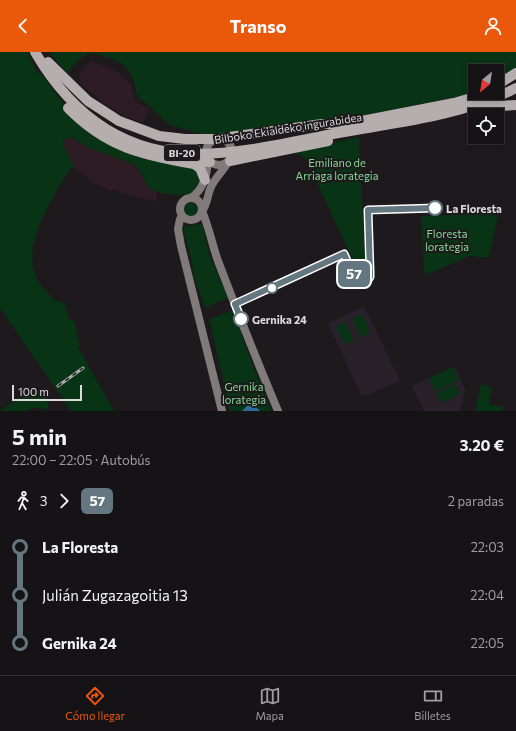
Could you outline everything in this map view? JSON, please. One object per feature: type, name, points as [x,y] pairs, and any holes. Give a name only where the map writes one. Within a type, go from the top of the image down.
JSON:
[{"type":"highway","name":"BI-20","points":[[36,52],[45,63]]},
{"type":"highway","name":"BI-20","points":[[43,52],[45,63]]},
{"type":"highway","name":"Bilboko Ekialdeko ingurabidea","points":[[45,63],[71,93],[97,116],[129,134],[168,146],[199,148],[426,116],[472,106],[516,88]]},
{"type":"highway","points":[[45,63],[88,101],[119,121],[159,136],[218,141],[322,124],[352,127]]},
{"type":"highway","points":[[45,63],[47,77],[54,90],[82,121],[115,143],[132,150],[164,159],[198,166],[202,170],[205,180]]},
{"type":"highway","points":[[504,81],[516,73]]},
{"type":"highway","points":[[504,86],[516,80]]},
{"type":"highway","name":"Bilboko Ekialdeko ingurabidea","points":[[352,127],[468,99]]},
{"type":"highway","points":[[426,116],[452,116],[488,108],[516,105]]},
{"type":"highway","points":[[230,162],[334,139],[352,127]]},
{"type":"highway","points":[[164,159],[208,161]]},
{"type":"main road","points":[[218,141],[232,149],[230,162],[212,186],[207,204],[199,218],[192,220],[183,217],[180,210],[181,204],[199,191],[205,180],[208,161],[206,152],[218,141]]},
{"type":"main road","points":[[208,161],[218,165],[230,162]]},
{"type":"main road","points":[[191,198],[198,201],[208,226],[218,260],[256,361],[278,411]]},
{"type":"main road","points":[[183,217],[180,219],[178,229],[222,411]]},
{"type":"shaded area","points":[[90,61],[114,70],[131,83],[135,102],[149,109],[143,123],[125,116],[104,103],[80,83],[79,76]]},
{"type":"shaded area","points":[[70,137],[134,166],[142,173],[148,187],[157,191],[156,201],[134,197],[112,189],[111,191],[92,182],[88,177],[77,171],[63,144],[64,140]]},
{"type":"shaded area","points":[[364,306],[400,381],[365,396],[361,395],[328,323]]},
{"type":"shaded area","points":[[455,366],[465,390],[460,411],[424,411],[412,386]]},
{"type":"green space","points":[[0,52],[28,52],[37,73],[41,73],[71,114],[194,166],[201,179],[190,194],[176,195],[160,193],[151,189],[147,185],[140,171],[134,165],[94,150],[72,137],[64,140],[63,144],[75,168],[70,169],[40,223],[35,238],[33,268],[38,281],[53,300],[65,303],[69,320],[74,320],[80,346],[78,347],[114,411],[71,411],[0,308]]},
{"type":"green space","points":[[49,52],[516,52],[516,69],[504,77],[504,64],[468,64],[468,93],[457,97],[339,120],[207,136],[170,125],[137,96],[135,85],[128,70],[117,61],[90,53],[78,60],[67,73]]},
{"type":"green space","name":"Emiliano de Arriaga lorategia","points":[[359,137],[366,275],[364,278],[360,276],[307,161],[294,152]]},
{"type":"green space","points":[[188,203],[194,203],[198,207],[198,213],[194,217],[188,217],[184,213],[184,207]]},
{"type":"green space","name":"Floresta lorategia","points":[[495,213],[497,215],[497,219],[489,258],[470,256],[428,274],[424,271],[421,216]]},
{"type":"green space","points":[[201,224],[203,226],[209,254],[228,298],[205,308],[192,270],[194,269],[183,229],[186,226]]},
{"type":"green space","name":"Gernika lorategia","points":[[233,310],[251,361],[272,411],[230,411],[209,319]]},
{"type":"green space","points":[[362,314],[370,332],[361,337],[352,319]]},
{"type":"green space","points":[[345,322],[354,340],[345,344],[336,327]]},
{"type":"green space","points":[[454,367],[459,380],[435,391],[429,378]]},
{"type":"green space","points":[[455,384],[460,394],[441,403],[437,393]]},
{"type":"green space","points":[[481,384],[492,387],[489,404],[503,407],[502,411],[475,411]]},
{"type":"green space","points":[[35,387],[41,392],[49,405],[47,410],[35,408],[27,411],[0,411]]},
{"type":"water","points":[[251,402],[260,411],[242,411]]},
{"type":"railway","points":[[58,386],[83,368]]},
{"type":"bus line","name":"57","points":[[241,319],[235,304],[344,254],[356,280],[365,284],[370,277],[368,210],[435,208]]},
{"type":"place","name":"La Floresta","points":[[435,208]]},
{"type":"place","name":"Gernika 24","points":[[241,319]]}]
